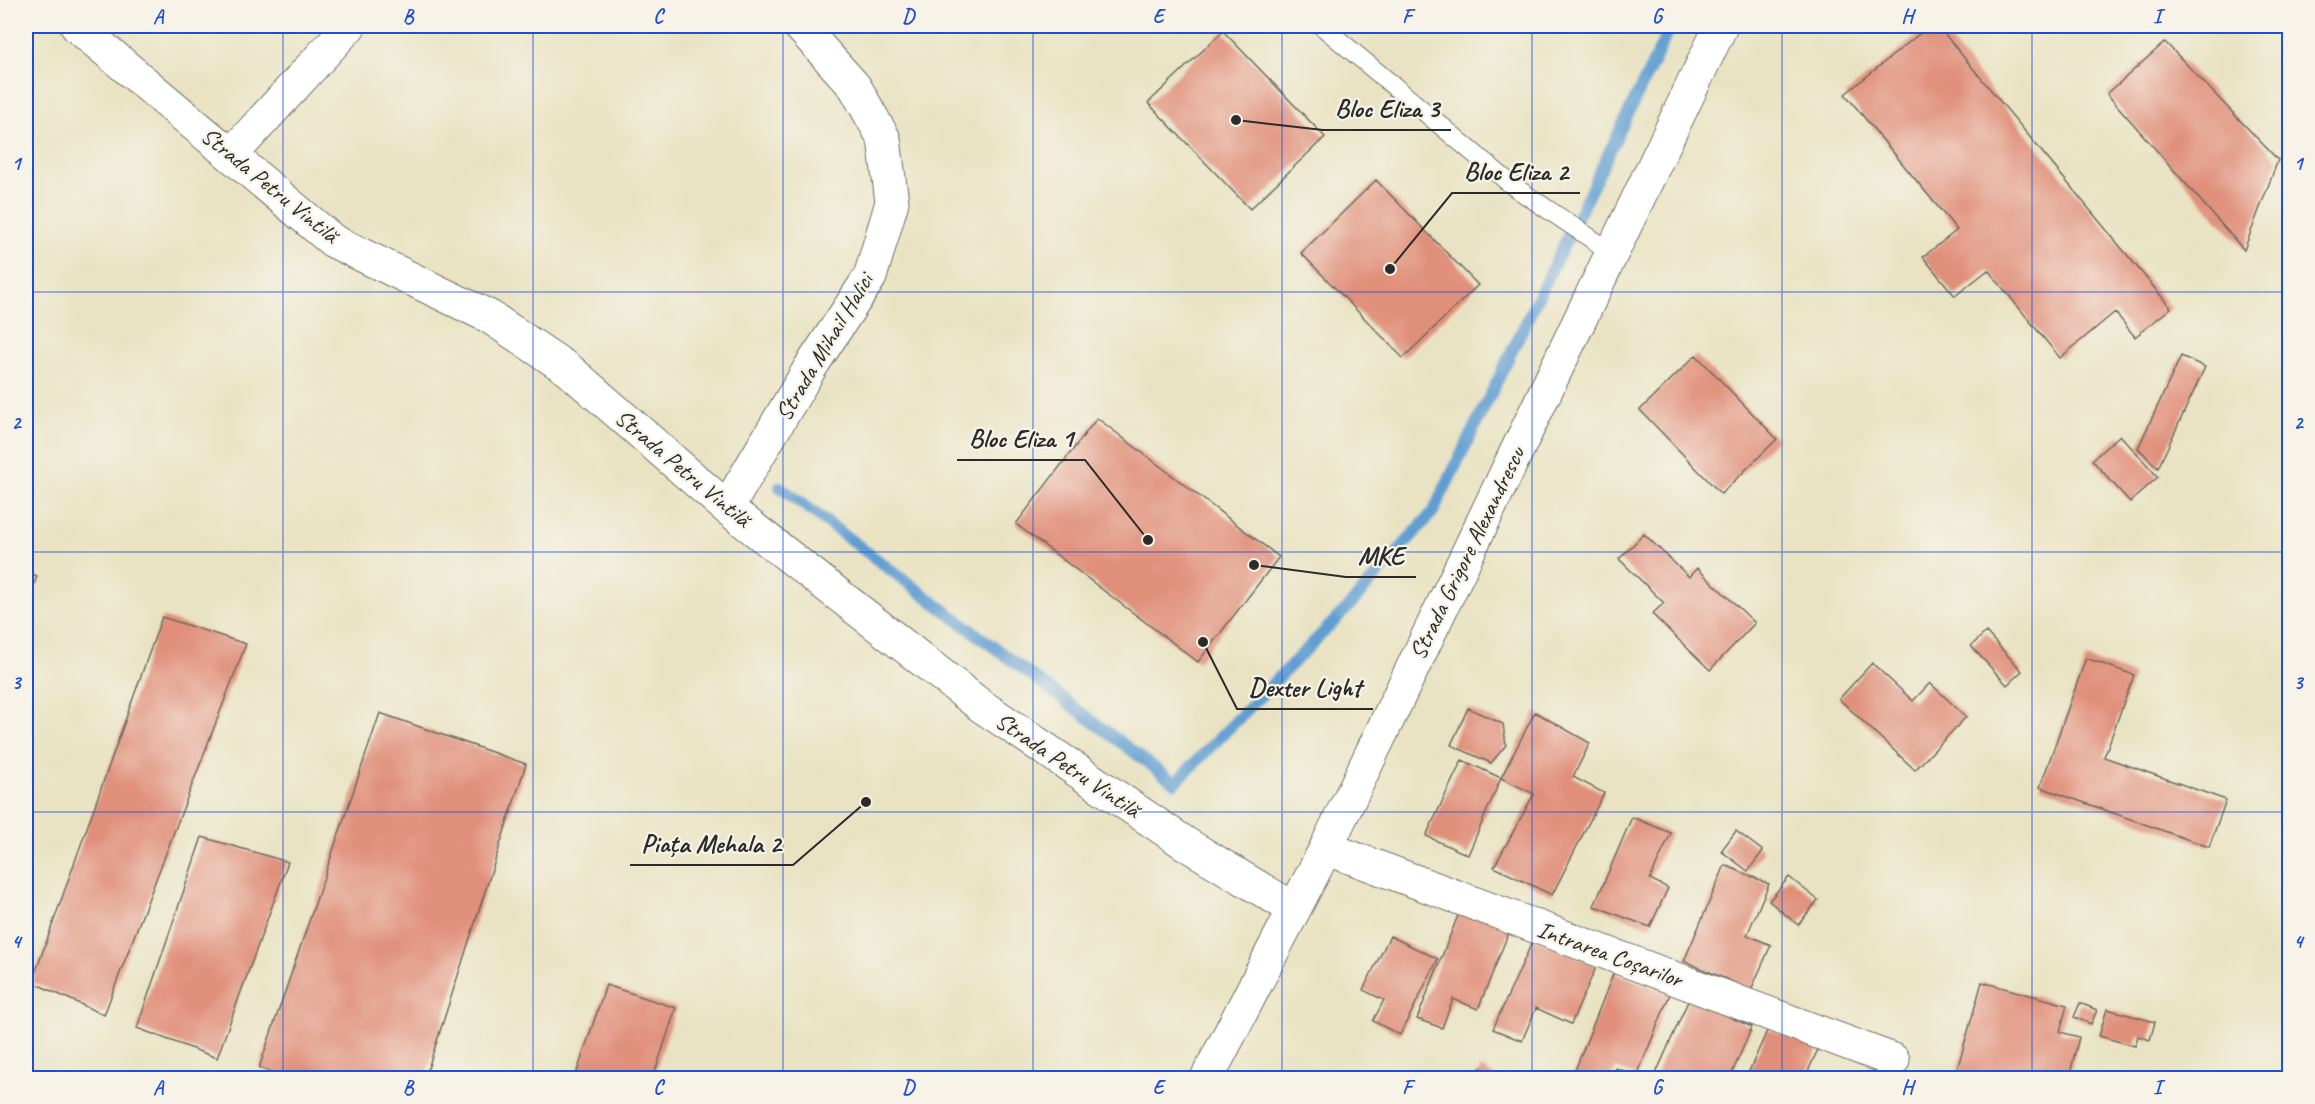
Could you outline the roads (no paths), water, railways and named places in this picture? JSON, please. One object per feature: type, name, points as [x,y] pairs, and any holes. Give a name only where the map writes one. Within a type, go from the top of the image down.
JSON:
[{"type":"street","name":"Strada Petru Vintilă","points":[[78,26],[333,241],[490,317],[569,370],[727,508],[980,705],[1186,844],[1294,909]]},
{"type":"street","points":[[231,154],[349,26]]},
{"type":"street","name":"Strada Mihail Halici","points":[[727,508],[810,368],[870,277],[892,202],[884,139],[855,87],[800,26]]},
{"type":"street","name":"Strada Grigore Alexandrescu","points":[[1207,1078],[1326,848],[1601,245],[1721,26]]},
{"type":"street","name":"Intrarea Coșarilor","points":[[1326,848],[1893,1060]]},
{"type":"lane","points":[[1322,26],[1513,186],[1601,245]]},
{"type":"waterway","points":[[780,487],[1175,783],[1353,602],[1433,512],[1671,26]]},
{"type":"place","name":"Bloc Eliza 3","points":[[1236,120]]},
{"type":"place","name":"Bloc Eliza 2","points":[[1390,269]]},
{"type":"place","name":"Bloc Eliza 1","points":[[1148,540]]},
{"type":"place","name":"MKE","points":[[1254,565]]},
{"type":"place","name":"Dexter Light","points":[[1203,642]]},
{"type":"place","name":"Piața Mehala 2","points":[[866,802]]}]
